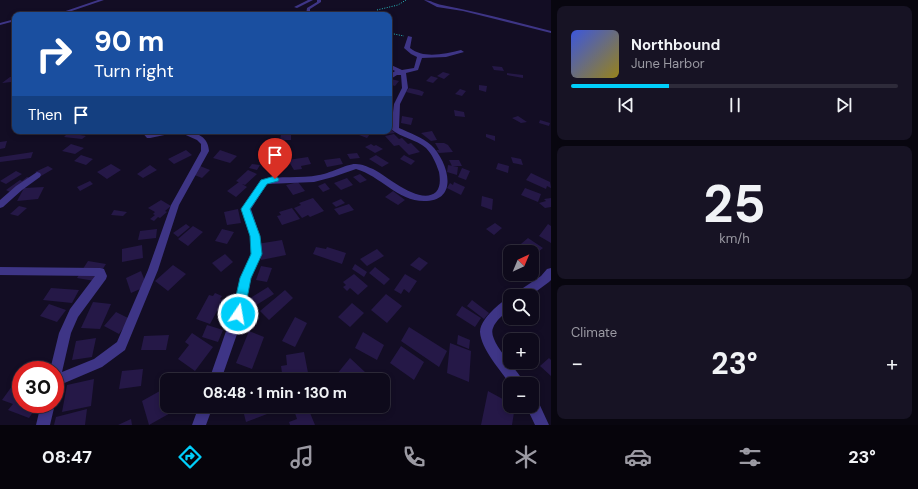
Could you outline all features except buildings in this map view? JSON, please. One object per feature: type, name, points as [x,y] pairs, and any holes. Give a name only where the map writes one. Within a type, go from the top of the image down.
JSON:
[{"type":"street","points":[[65,12],[102,0]]},
{"type":"street","points":[[296,7],[311,0]]},
{"type":"street","points":[[308,12],[308,9],[319,2],[319,0]]},
{"type":"street","points":[[379,0],[384,0]]},
{"type":"street","points":[[426,0],[438,6],[463,10],[551,32]]},
{"type":"street","points":[[0,24],[12,21]]},
{"type":"street","points":[[410,38],[407,48],[420,56],[446,55],[461,52]]},
{"type":"street","points":[[392,75],[396,72],[416,69],[420,56]]},
{"type":"street","points":[[217,373],[238,314],[246,278],[256,254],[255,236],[246,209],[264,182],[275,179],[312,179],[326,177],[355,166],[370,171],[392,186],[415,197],[429,198],[439,196],[443,190],[444,172],[438,157],[429,146],[423,142],[395,129],[397,104],[405,88],[404,74],[392,67]]},
{"type":"street","points":[[148,134],[150,136],[160,134]]},
{"type":"street","points":[[64,377],[98,363],[121,346],[153,270],[175,204],[205,151],[205,144],[200,138],[190,134]]},
{"type":"street","points":[[0,205],[37,175]]},
{"type":"street","points":[[0,271],[100,272],[102,276],[74,313],[65,333],[58,361]]},
{"type":"street","points":[[531,289],[545,279],[551,272]]},
{"type":"street","points":[[503,308],[497,313],[486,329],[487,340],[513,377]]},
{"type":"street","points":[[43,425],[46,413]]},
{"type":"street","points":[[199,425],[203,413]]},
{"type":"street","points":[[536,413],[542,425]]},
{"type":"path","points":[[377,10],[398,5],[406,0]]},
{"type":"path","points":[[291,12],[296,7]]},
{"type":"path","points":[[392,34],[410,38]]},
{"type":"route","points":[[238,314],[246,278],[256,254],[255,236],[246,209],[264,182],[275,179]]}]
